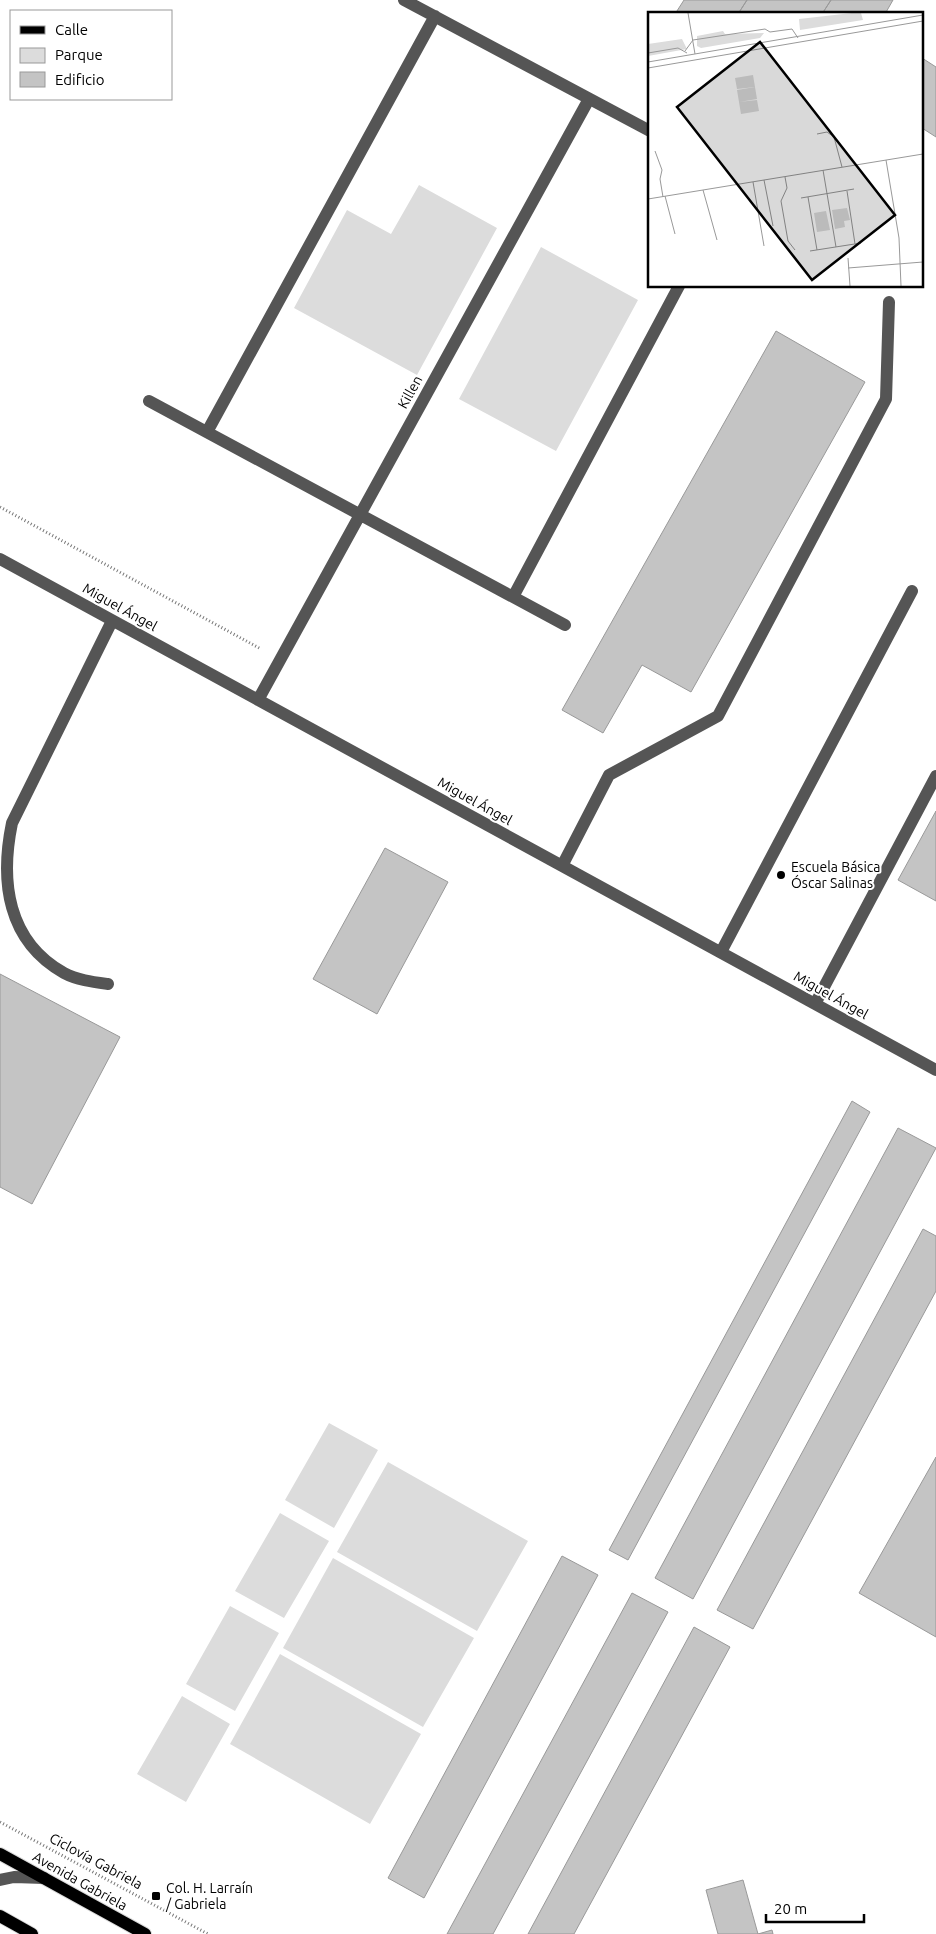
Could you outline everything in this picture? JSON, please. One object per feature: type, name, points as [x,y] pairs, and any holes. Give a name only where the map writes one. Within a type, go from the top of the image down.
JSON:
[{"type":"main road","name":"Avenida Gabriela","points":[[0,1854],[144,1934]]},
{"type":"main road","points":[[0,1916],[32,1934]]},
{"type":"street","points":[[404,0],[648,130]]},
{"type":"street","points":[[207,432],[435,16]]},
{"type":"street","name":"Killen","points":[[258,700],[589,99]]},
{"type":"street","points":[[513,597],[678,288]]},
{"type":"street","points":[[562,866],[609,775],[718,716],[886,399],[889,302]]},
{"type":"street","points":[[149,401],[565,625]]},
{"type":"street","name":"Miguel Ángel","points":[[0,559],[936,1070]]},
{"type":"street","points":[[721,952],[912,591]]},
{"type":"street","points":[[108,984],[86,981],[65,973],[46,961],[30,945],[18,926],[11,909],[5,873],[6,848],[12,823],[112,621]]},
{"type":"street","points":[[814,1004],[936,776]]},
{"type":"street","points":[[0,1880],[14,1877],[44,1878]]},
{"type":"path","points":[[0,508],[281,659]]},
{"type":"path","name":"Ciclovía Gabriela","points":[[0,1822],[208,1934]]},
{"type":"green space","points":[[419,185],[497,228],[417,375],[294,308],[347,210],[391,234]]},
{"type":"green space","points":[[541,247],[638,300],[556,451],[459,399]]},
{"type":"green space","points":[[329,1423],[378,1450],[334,1528],[285,1500]]},
{"type":"green space","points":[[388,1462],[528,1541],[477,1631],[337,1552]]},
{"type":"green space","points":[[280,1513],[329,1541],[284,1618],[235,1591]]},
{"type":"green space","points":[[333,1558],[474,1638],[423,1727],[283,1648]]},
{"type":"green space","points":[[230,1606],[279,1633],[235,1711],[186,1684]]},
{"type":"green space","points":[[280,1654],[421,1734],[370,1824],[230,1744]]},
{"type":"green space","points":[[182,1696],[230,1724],[186,1802],[137,1774]]},
{"type":"building","points":[[684,0],[747,0],[739,12],[676,12]]},
{"type":"building","points":[[747,0],[831,0],[823,12],[739,12]]},
{"type":"building","points":[[831,0],[893,0],[886,12],[823,12]]},
{"type":"building","points":[[924,59],[936,67],[936,137],[924,129]]},
{"type":"building","points":[[776,331],[865,382],[691,692],[642,665],[603,733],[562,710]]},
{"type":"building","points":[[936,811],[936,901],[898,880]]},
{"type":"building","points":[[385,848],[448,882],[377,1014],[313,979]]},
{"type":"building","points":[[0,974],[120,1037],[32,1204],[0,1187]]},
{"type":"building","points":[[852,1101],[870,1112],[628,1560],[609,1550]]},
{"type":"building","points":[[898,1128],[936,1148],[693,1599],[655,1578]]},
{"type":"building","points":[[923,1229],[936,1236],[936,1291],[753,1629],[717,1610]]},
{"type":"building","points":[[936,1457],[936,1637],[859,1593]]},
{"type":"building","points":[[562,1556],[598,1575],[424,1898],[388,1878]]},
{"type":"building","points":[[632,1593],[668,1612],[493,1934],[447,1934]]},
{"type":"building","points":[[694,1627],[730,1647],[574,1934],[528,1934]]},
{"type":"building","points":[[743,1880],[758,1934],[718,1934],[706,1890]]},
{"type":"building","points":[[772,1930],[773,1934],[758,1934]]},
{"type":"place","name":"Escuela Básica Óscar Salinas","points":[[781,875]]},
{"type":"place","name":"Col. H. Larraín / Gabriela","points":[[156,1896]]}]
